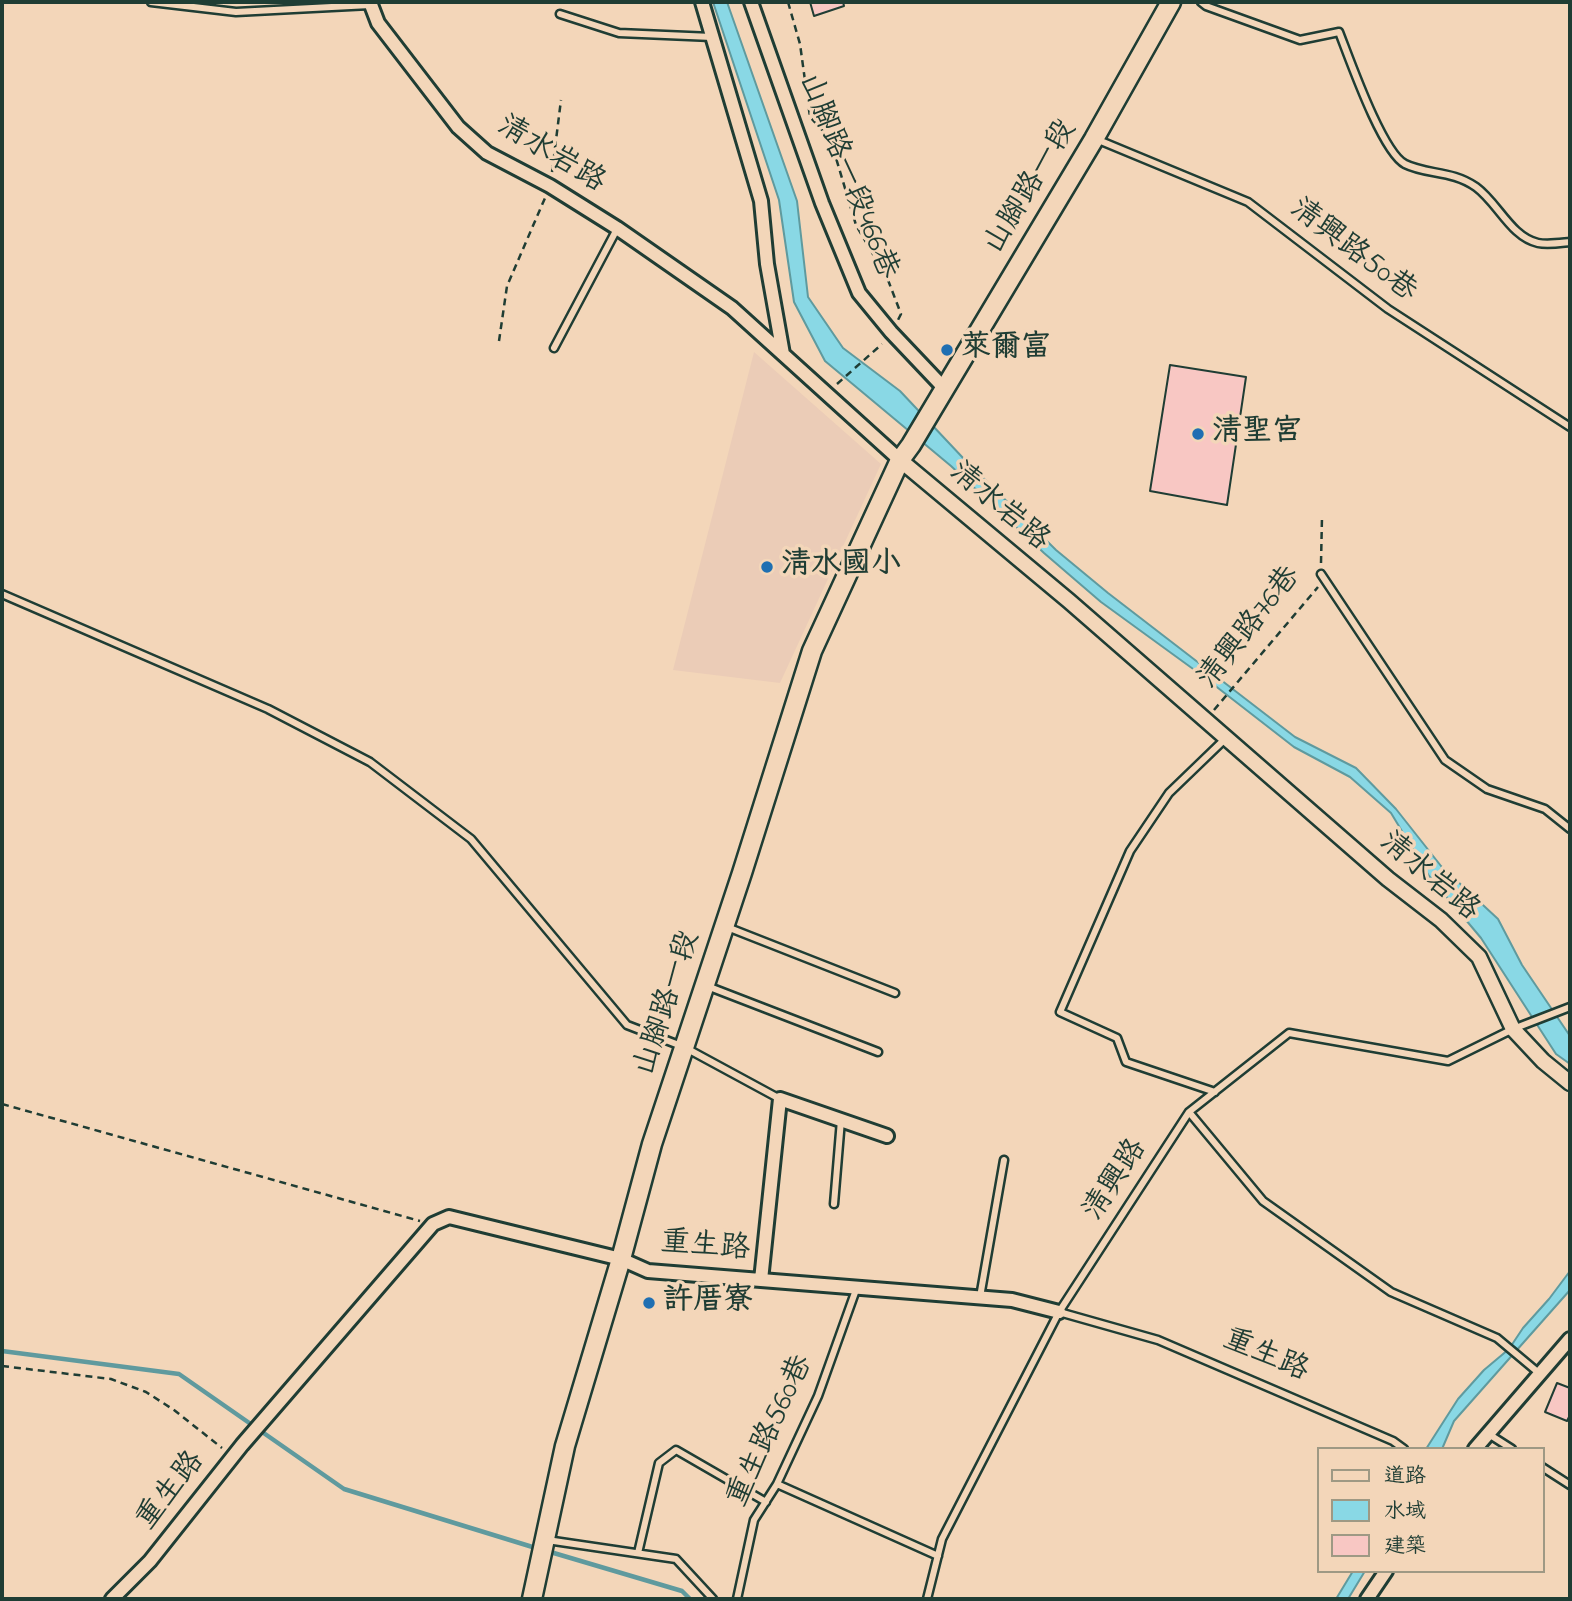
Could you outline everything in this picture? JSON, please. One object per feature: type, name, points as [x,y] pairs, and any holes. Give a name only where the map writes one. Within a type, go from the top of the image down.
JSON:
[{"type":"main road","name":"山腳路一段","points":[[532,1599],[565,1446],[652,1144],[812,651],[900,460],[1094,139],[1171,2]]},
{"type":"street","points":[[702,2],[761,201],[767,264],[783,354]]},
{"type":"street","name":"山腳路一段466巷","points":[[751,2],[822,203],[859,293],[941,394]]},
{"type":"street","name":"清水岩路","points":[[370,3],[378,23],[458,127],[487,153],[550,186],[617,228],[732,308],[900,460],[1069,601],[1388,879],[1441,920],[1479,957],[1513,1029],[1543,1061],[1570,1083]]},
{"type":"street","points":[[761,1280],[780,1099],[887,1136]]},
{"type":"street","name":"重生路","points":[[112,1599],[150,1561],[233,1457],[433,1224],[449,1217],[621,1259],[648,1270],[1012,1300],[1059,1312]]},
{"type":"street","points":[[1476,1447],[1570,1339]]},
{"type":"street","points":[[1367,1599],[1385,1573]]},
{"type":"lane","points":[[151,2],[236,12],[370,3]]},
{"type":"lane","points":[[1201,2],[1300,40],[1339,32],[1372,116],[1399,161],[1410,166],[1448,173],[1476,187],[1525,239],[1541,244],[1570,242]]},
{"type":"lane","points":[[560,14],[619,33],[713,37]]},
{"type":"lane","name":"清興路50巷","points":[[1094,139],[1248,202],[1388,309],[1570,427]]},
{"type":"lane","points":[[554,348],[617,228]]},
{"type":"lane","points":[[1321,574],[1445,760],[1487,789],[1545,809],[1570,829]]},
{"type":"lane","points":[[2,594],[268,709],[370,762],[471,839],[627,1025],[684,1047],[780,1099]]},
{"type":"lane","points":[[1215,1092],[1126,1062],[1117,1038],[1060,1012],[1130,851],[1169,793],[1226,738]]},
{"type":"lane","points":[[724,926],[895,993]]},
{"type":"lane","points":[[705,986],[878,1052]]},
{"type":"lane","name":"清興路","points":[[927,1599],[942,1539],[1059,1312],[1189,1112],[1289,1033],[1448,1061],[1513,1029],[1570,1007]]},
{"type":"lane","points":[[1189,1112],[1263,1201],[1391,1292],[1497,1338],[1540,1374]]},
{"type":"lane","points":[[834,1204],[841,1120]]},
{"type":"lane","points":[[980,1297],[1004,1160]]},
{"type":"lane","name":"重生路560巷","points":[[737,1599],[754,1520],[777,1484],[818,1396],[857,1287]]},
{"type":"lane","name":"重生路","points":[[1059,1312],[1158,1340],[1393,1441],[1401,1447]]},
{"type":"lane","points":[[1487,1433],[1509,1447]]},
{"type":"lane","points":[[638,1553],[659,1463],[676,1450],[766,1502]]},
{"type":"lane","points":[[1544,1468],[1570,1485]]},
{"type":"lane","points":[[777,1484],[938,1556]]},
{"type":"lane","points":[[545,1539],[676,1559],[713,1599]]},
{"type":"path","points":[[788,2],[800,44],[810,117],[825,133],[836,159],[856,225],[888,280],[901,314],[891,332]]},
{"type":"path","points":[[499,341],[507,286],[550,186],[561,100]]},
{"type":"path","points":[[836,385],[872,352]]},
{"type":"path","name":"清興路76巷","points":[[1205,720],[1318,587],[1321,574],[1322,517]]},
{"type":"path","points":[[2,1104],[433,1224]]},
{"type":"path","points":[[2,1366],[111,1379],[134,1388],[174,1410],[233,1457]]},
{"type":"shaded area","name":"清水國小","points":[[754,352],[881,464],[780,683],[673,670]]},
{"type":"water","points":[[713,2],[727,2],[797,201],[808,297],[843,348],[900,391],[1056,550],[1108,593],[1295,737],[1356,768],[1396,809],[1441,866],[1498,919],[1522,965],[1570,1036],[1570,1064],[1556,1054],[1481,938],[1429,876],[1391,813],[1350,777],[1294,747],[1101,602],[951,466],[825,361],[794,302],[779,200]]},
{"type":"water","points":[[1570,1271],[1570,1290],[1454,1421],[1443,1447],[1427,1447],[1458,1399],[1484,1370],[1509,1349],[1523,1328]]},
{"type":"water","points":[[1352,1573],[1364,1573],[1348,1599],[1336,1599]]},
{"type":"building","points":[[810,2],[843,2],[844,6],[814,16]]},
{"type":"building","name":"清聖宮","points":[[1170,365],[1246,377],[1227,505],[1150,491]]},
{"type":"building","points":[[1557,1383],[1570,1388],[1570,1415],[1567,1421],[1545,1412]]},
{"type":"waterway","points":[[2,1351],[179,1374],[344,1489],[539,1549]]},
{"type":"waterway","points":[[547,1551],[682,1591],[690,1599]]},
{"type":"place","name":"萊爾富","points":[[947,350]]},
{"type":"place","name":"清聖宮","points":[[1198,434]]},
{"type":"place","name":"清水國小","points":[[767,567]]},
{"type":"place","name":"許厝寮","points":[[649,1303]]}]
